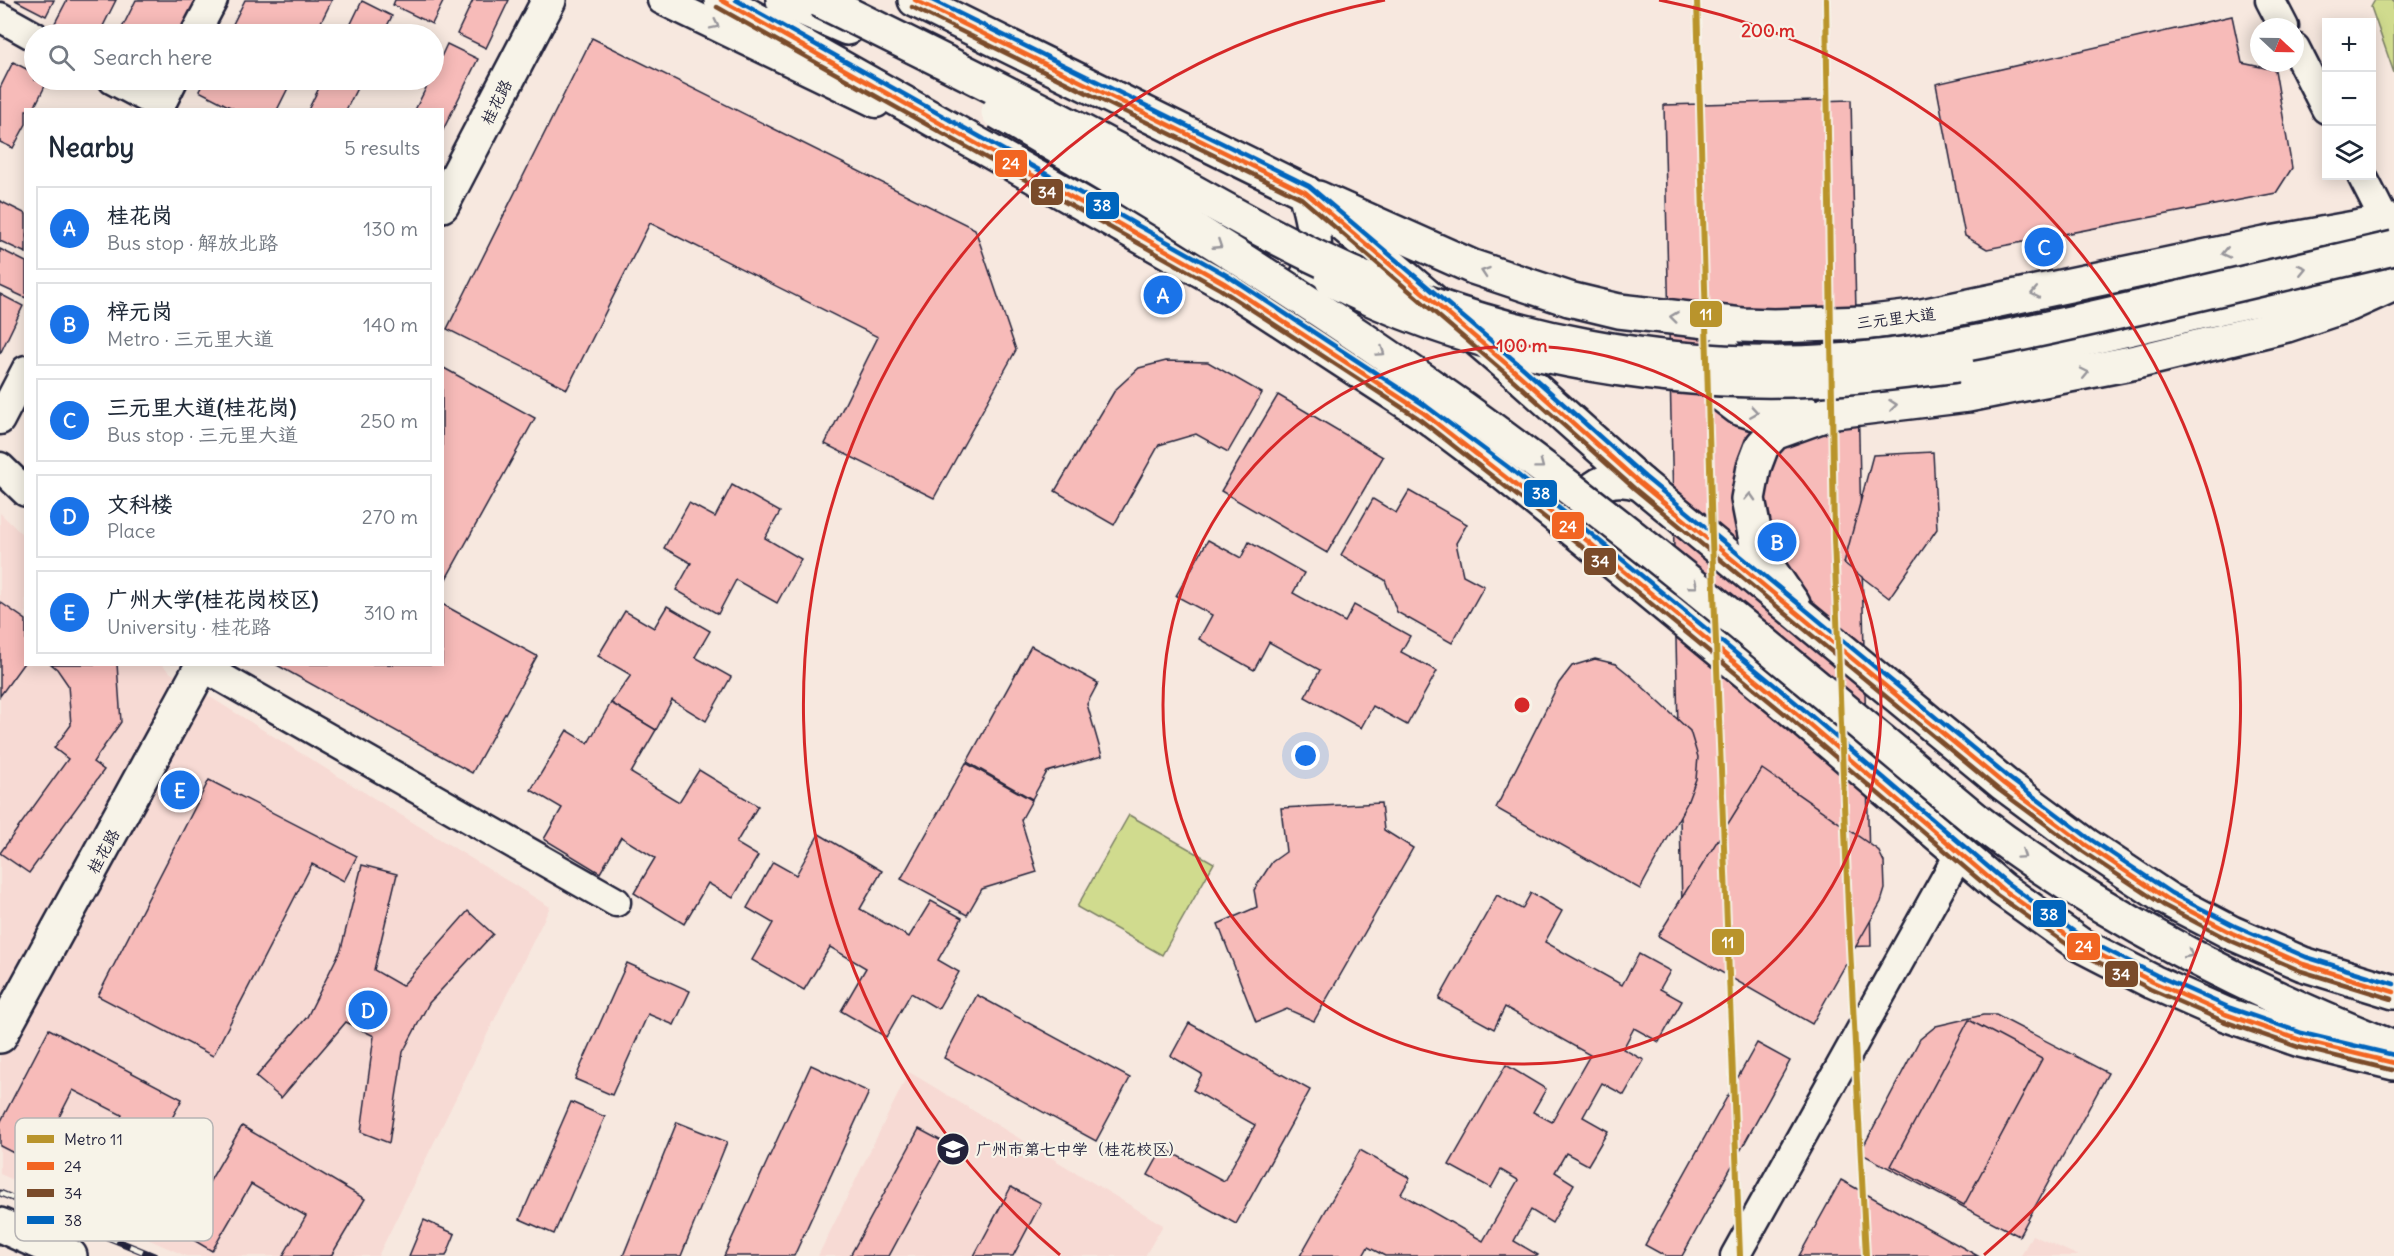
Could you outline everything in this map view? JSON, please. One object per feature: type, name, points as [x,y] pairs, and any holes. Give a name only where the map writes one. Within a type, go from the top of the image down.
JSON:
[{"type":"main road","name":"桂花路","points":[[444,201],[549,0]]},
{"type":"main road","points":[[722,0],[1089,206],[1264,308],[1422,412],[1585,539],[1790,708],[1959,854],[2040,917],[2115,964],[2225,1014],[2300,1040],[2394,1063]]},
{"type":"main road","points":[[783,0],[892,49],[1388,307],[1492,341],[1600,365],[1652,373],[1716,378],[1816,380],[1957,364],[2064,344],[2247,301],[2394,276]]},
{"type":"main road","points":[[807,0],[1191,228],[1305,301],[1463,408],[1666,562],[1975,819],[2053,876],[2188,954],[2278,999],[2394,1048]]},
{"type":"main road","points":[[819,0],[988,83],[1280,238],[1345,270],[1473,319],[1516,331],[1611,351],[1690,359],[1774,363],[1839,361],[1904,355],[2007,337],[2391,230]]},
{"type":"main road","points":[[915,0],[1305,192],[1517,373],[1640,483],[2004,784],[2086,845],[2167,899],[2215,924],[2303,964],[2394,992]]},
{"type":"main road","points":[[1264,308],[1279,306],[1291,298],[1307,277],[1314,253],[1313,225],[1305,192]]},
{"type":"main road","name":"三元里大道","points":[[1305,192],[1473,267],[1569,300],[1619,311],[1742,325],[1864,323],[1922,316],[2265,244],[2391,230]]},
{"type":"main road","points":[[1774,326],[1741,333],[1728,342],[1718,370],[1722,395],[1739,408],[1755,413],[1834,411],[1968,395],[2136,362],[2286,325],[2350,304],[2394,284]]},
{"type":"main road","points":[[1808,623],[1767,566],[1757,545],[1748,499],[1754,467],[1762,446],[1774,433],[1834,411]]},
{"type":"main road","points":[[1585,539],[1581,514],[1586,498],[1597,485],[1625,478],[1640,483]]},
{"type":"main road","name":"桂花路","points":[[0,1036],[201,666]]},
{"type":"main road","points":[[2344,1052],[2394,1084]]},
{"type":"main road","points":[[0,1225],[15,1232]]},
{"type":"main road","points":[[36,1241],[70,1256]]},
{"type":"street","points":[[200,24],[213,0]]},
{"type":"street","points":[[662,0],[1089,206]]},
{"type":"street","points":[[2270,0],[2279,18]]},
{"type":"street","points":[[0,17],[24,30]]},
{"type":"street","points":[[2304,65],[2322,100]]},
{"type":"street","points":[[130,90],[159,107],[168,90]]},
{"type":"street","points":[[2364,180],[2391,230]]},
{"type":"street","points":[[0,420],[24,374]]},
{"type":"street","points":[[0,467],[24,490]]},
{"type":"street","points":[[201,666],[616,902]]},
{"type":"street","points":[[1735,1256],[1959,854]]},
{"type":"shaded area","points":[[0,513],[24,536],[24,666],[163,666],[550,907],[378,1256],[186,1256],[152,1241],[213,1241],[213,1118],[15,1118],[15,1181],[0,1174]]},
{"type":"shaded area","name":"广州市第七中学（桂花校区）","points":[[909,1072],[1163,1225],[1145,1256],[818,1256]]},
{"type":"shaded area","points":[[2032,1235],[2079,1256],[2021,1256]]},
{"type":"green space","points":[[2375,0],[2394,0],[2394,73],[2376,18],[2371,7]]},
{"type":"green space","points":[[1129,815],[1214,863],[1162,955],[1077,907]]},
{"type":"building","points":[[15,0],[54,0],[46,16]]},
{"type":"building","points":[[67,0],[116,0],[104,24],[55,23]]},
{"type":"building","points":[[136,0],[203,0],[191,24],[124,24]]},
{"type":"building","points":[[245,0],[332,0],[320,24],[233,24]]},
{"type":"building","points":[[395,0],[444,0],[432,24],[393,5]]},
{"type":"building","points":[[473,0],[509,0],[486,48],[457,34]]},
{"type":"building","points":[[362,1],[392,16],[388,24],[351,24]]},
{"type":"building","points":[[2232,16],[2242,63],[2250,65],[2250,72],[2275,72],[2292,168],[2276,193],[1987,249],[1965,236],[1936,84]]},
{"type":"building","points":[[592,38],[975,229],[1016,350],[934,498],[825,444],[878,337],[650,223],[567,389],[447,329]]},
{"type":"building","points":[[447,44],[478,59],[444,128],[444,108],[416,108],[425,90],[444,90],[444,50]]},
{"type":"building","points":[[13,62],[24,68],[24,90],[43,90],[34,108],[24,108],[24,128],[13,148],[0,142],[0,88]]},
{"type":"building","points":[[287,90],[278,108],[232,108],[199,91]]},
{"type":"building","points":[[318,90],[356,90],[347,108],[309,108]]},
{"type":"building","points":[[1851,100],[1871,946],[1683,951],[1664,105]]},
{"type":"building","points":[[0,201],[24,213],[24,252],[0,241]]},
{"type":"building","points":[[0,249],[24,261],[24,297],[0,286]]},
{"type":"building","points":[[0,294],[23,306],[0,354]]},
{"type":"building","points":[[1166,361],[1208,362],[1262,393],[1228,452],[1196,434],[1159,445],[1114,525],[1055,491],[1115,390],[1139,368]]},
{"type":"building","points":[[444,368],[535,418],[444,582]]},
{"type":"building","points":[[1278,395],[1383,457],[1327,553],[1221,491]]},
{"type":"building","points":[[1933,452],[1937,529],[1889,598],[1844,563],[1873,455]]},
{"type":"building","points":[[732,485],[780,512],[765,538],[801,559],[777,603],[736,580],[718,614],[676,590],[691,563],[664,548],[689,503],[715,517]]},
{"type":"building","points":[[1409,491],[1467,524],[1456,543],[1463,575],[1484,586],[1452,643],[1397,612],[1385,580],[1341,555],[1373,499],[1396,513]]},
{"type":"building","points":[[1208,540],[1241,558],[1249,542],[1304,573],[1293,593],[1345,622],[1354,605],[1410,636],[1401,652],[1437,671],[1407,725],[1373,706],[1361,728],[1305,697],[1320,670],[1269,642],[1254,670],[1199,639],[1212,615],[1176,596]]},
{"type":"building","points":[[0,602],[24,619],[24,663],[0,696]]},
{"type":"building","points":[[444,605],[537,656],[472,773],[279,666],[444,666]]},
{"type":"building","points":[[667,606],[710,631],[695,657],[731,677],[706,721],[672,700],[656,730],[611,703],[631,675],[598,656],[625,611],[654,628]]},
{"type":"building","points":[[1031,646],[1098,683],[1087,704],[1102,756],[1047,772],[1032,799],[967,762]]},
{"type":"building","points":[[1595,659],[1616,664],[1690,731],[1698,757],[1696,779],[1687,803],[1640,889],[1496,808],[1559,683],[1572,666]]},
{"type":"building","points":[[53,666],[117,666],[121,722],[93,762],[104,770],[29,873],[0,853],[68,759],[54,748],[71,725],[68,685]]},
{"type":"building","points":[[611,703],[656,730],[631,773],[679,802],[699,770],[758,806],[736,843],[758,856],[733,898],[708,883],[684,924],[634,893],[655,858],[621,837],[600,873],[544,839],[562,808],[531,790],[567,730],[588,743]]},
{"type":"building","points":[[966,763],[1032,800],[1021,820],[1037,872],[982,889],[967,915],[901,879]]},
{"type":"building","points":[[1762,769],[1878,850],[1884,862],[1885,889],[1881,902],[1812,1024],[1658,936]]},
{"type":"building","points":[[209,780],[357,856],[344,881],[312,864],[213,1056],[98,996]]},
{"type":"building","points":[[1381,803],[1384,830],[1413,848],[1314,1021],[1287,1009],[1256,1022],[1218,924],[1257,907],[1254,890],[1272,862],[1286,852],[1281,808]]},
{"type":"building","points":[[819,834],[882,871],[860,909],[909,937],[931,901],[962,918],[938,960],[959,972],[938,1009],[911,993],[886,1037],[841,1011],[866,968],[830,947],[804,990],[752,960],[773,923],[747,908],[773,862],[796,875]]},
{"type":"building","points":[[362,865],[397,874],[374,970],[402,986],[468,911],[493,934],[429,1003],[403,1052],[389,1143],[361,1132],[374,1036],[346,1022],[281,1098],[256,1077],[307,1017],[341,949]]},
{"type":"building","points":[[1531,893],[1562,911],[1545,942],[1622,985],[1639,954],[1670,971],[1660,989],[1682,1001],[1659,1042],[1634,1028],[1623,1049],[1644,1060],[1624,1095],[1602,1083],[1583,1117],[1608,1131],[1588,1165],[1566,1153],[1555,1172],[1574,1184],[1552,1223],[1531,1210],[1514,1241],[1538,1255],[1385,1256],[1368,1247],[1363,1256],[1300,1256],[1360,1150],[1410,1178],[1401,1194],[1483,1241],[1518,1180],[1501,1170],[1491,1188],[1449,1165],[1506,1065],[1546,1089],[1533,1112],[1552,1122],[1590,1055],[1505,1007],[1494,1029],[1439,999],[1497,895],[1522,909]]},
{"type":"building","points":[[627,963],[690,991],[674,1025],[648,1014],[612,1095],[575,1079]]},
{"type":"building","points":[[977,995],[1130,1078],[1096,1141],[944,1058]]},
{"type":"building","points":[[1983,1015],[1996,1015],[2108,1073],[2019,1236],[1860,1153],[1920,1039],[1936,1026]]},
{"type":"building","points":[[1969,1020],[2042,1059],[1964,1205],[1891,1166]]},
{"type":"building","points":[[1189,1023],[1310,1090],[1236,1224],[1148,1175],[1163,1148],[1224,1181],[1255,1125],[1193,1090],[1202,1074],[1171,1056]]},
{"type":"building","points":[[49,1029],[182,1099],[172,1118],[120,1118],[122,1115],[73,1090],[59,1118],[15,1118],[15,1154],[0,1146],[0,1123]]},
{"type":"building","points":[[1757,1043],[1790,1061],[1682,1256],[1665,1256],[1645,1245]]},
{"type":"building","points":[[811,1065],[869,1092],[794,1256],[724,1256]]},
{"type":"building","points":[[571,1102],[605,1117],[554,1234],[520,1219]]},
{"type":"building","points":[[677,1122],[727,1142],[681,1256],[623,1256]]},
{"type":"building","points":[[242,1126],[365,1199],[331,1256],[283,1256],[306,1216],[251,1184],[212,1251],[195,1241],[213,1241],[213,1176]]},
{"type":"building","points":[[919,1129],[949,1145],[889,1256],[850,1256]]},
{"type":"building","points":[[1841,1180],[1978,1256],[1799,1256]]},
{"type":"building","points":[[1011,1187],[1041,1203],[1013,1256],[974,1256]]},
{"type":"building","points":[[424,1220],[455,1234],[446,1256],[409,1256]]},
{"type":"railway","points":[[0,1193],[15,1199]]},
{"type":"railway","points":[[117,1241],[154,1256]]},
{"type":"metro line","name":"11","points":[[1697,0],[1712,540],[1740,1256]]},
{"type":"metro line","name":"11","points":[[1826,0],[1834,538],[1848,909],[1866,1256]]},
{"type":"transit line","name":"24","points":[[721,0],[1224,283],[1422,412],[1585,539],[1790,708],[2002,889],[2079,944],[2153,982],[2225,1014],[2300,1040],[2394,1063]]},
{"type":"transit line","name":"38","points":[[736,0],[1228,276],[1426,406],[1508,467],[1590,533],[1795,702],[2007,883],[2083,938],[2156,975],[2228,1007],[2302,1033],[2394,1055]]},
{"type":"transit line","name":"24","points":[[915,0],[1305,192],[1517,373],[1640,483],[2004,784],[2086,845],[2167,899],[2232,933],[2303,964],[2394,992]]},
{"type":"transit line","name":"38","points":[[932,0],[1309,186],[1522,367],[1645,477],[2009,778],[2090,839],[2171,893],[2235,926],[2306,957],[2394,984]]},
{"type":"transit line","name":"34","points":[[717,7],[1220,289],[1418,418],[1580,545],[1785,714],[1997,895],[2075,950],[2150,989],[2223,1021],[2298,1047],[2392,1070]]},
{"type":"transit line","name":"34","points":[[912,7],[1301,198],[1512,379],[1635,489],[1999,790],[2082,851],[2163,905],[2229,940],[2301,971],[2392,999]]},
{"type":"place","name":"三元里大道(桂花岗)","points":[[2044,247]]},
{"type":"place","name":"桂花岗","points":[[1163,295]]},
{"type":"place","name":"梓元岗","points":[[1777,542]]},
{"type":"place","name":"广州大学(桂花岗校区)","points":[[180,790]]},
{"type":"place","name":"文科楼","points":[[368,1010]]},
{"type":"place","name":"广州市第七中学（桂花校区）","points":[[953,1149]]}]
